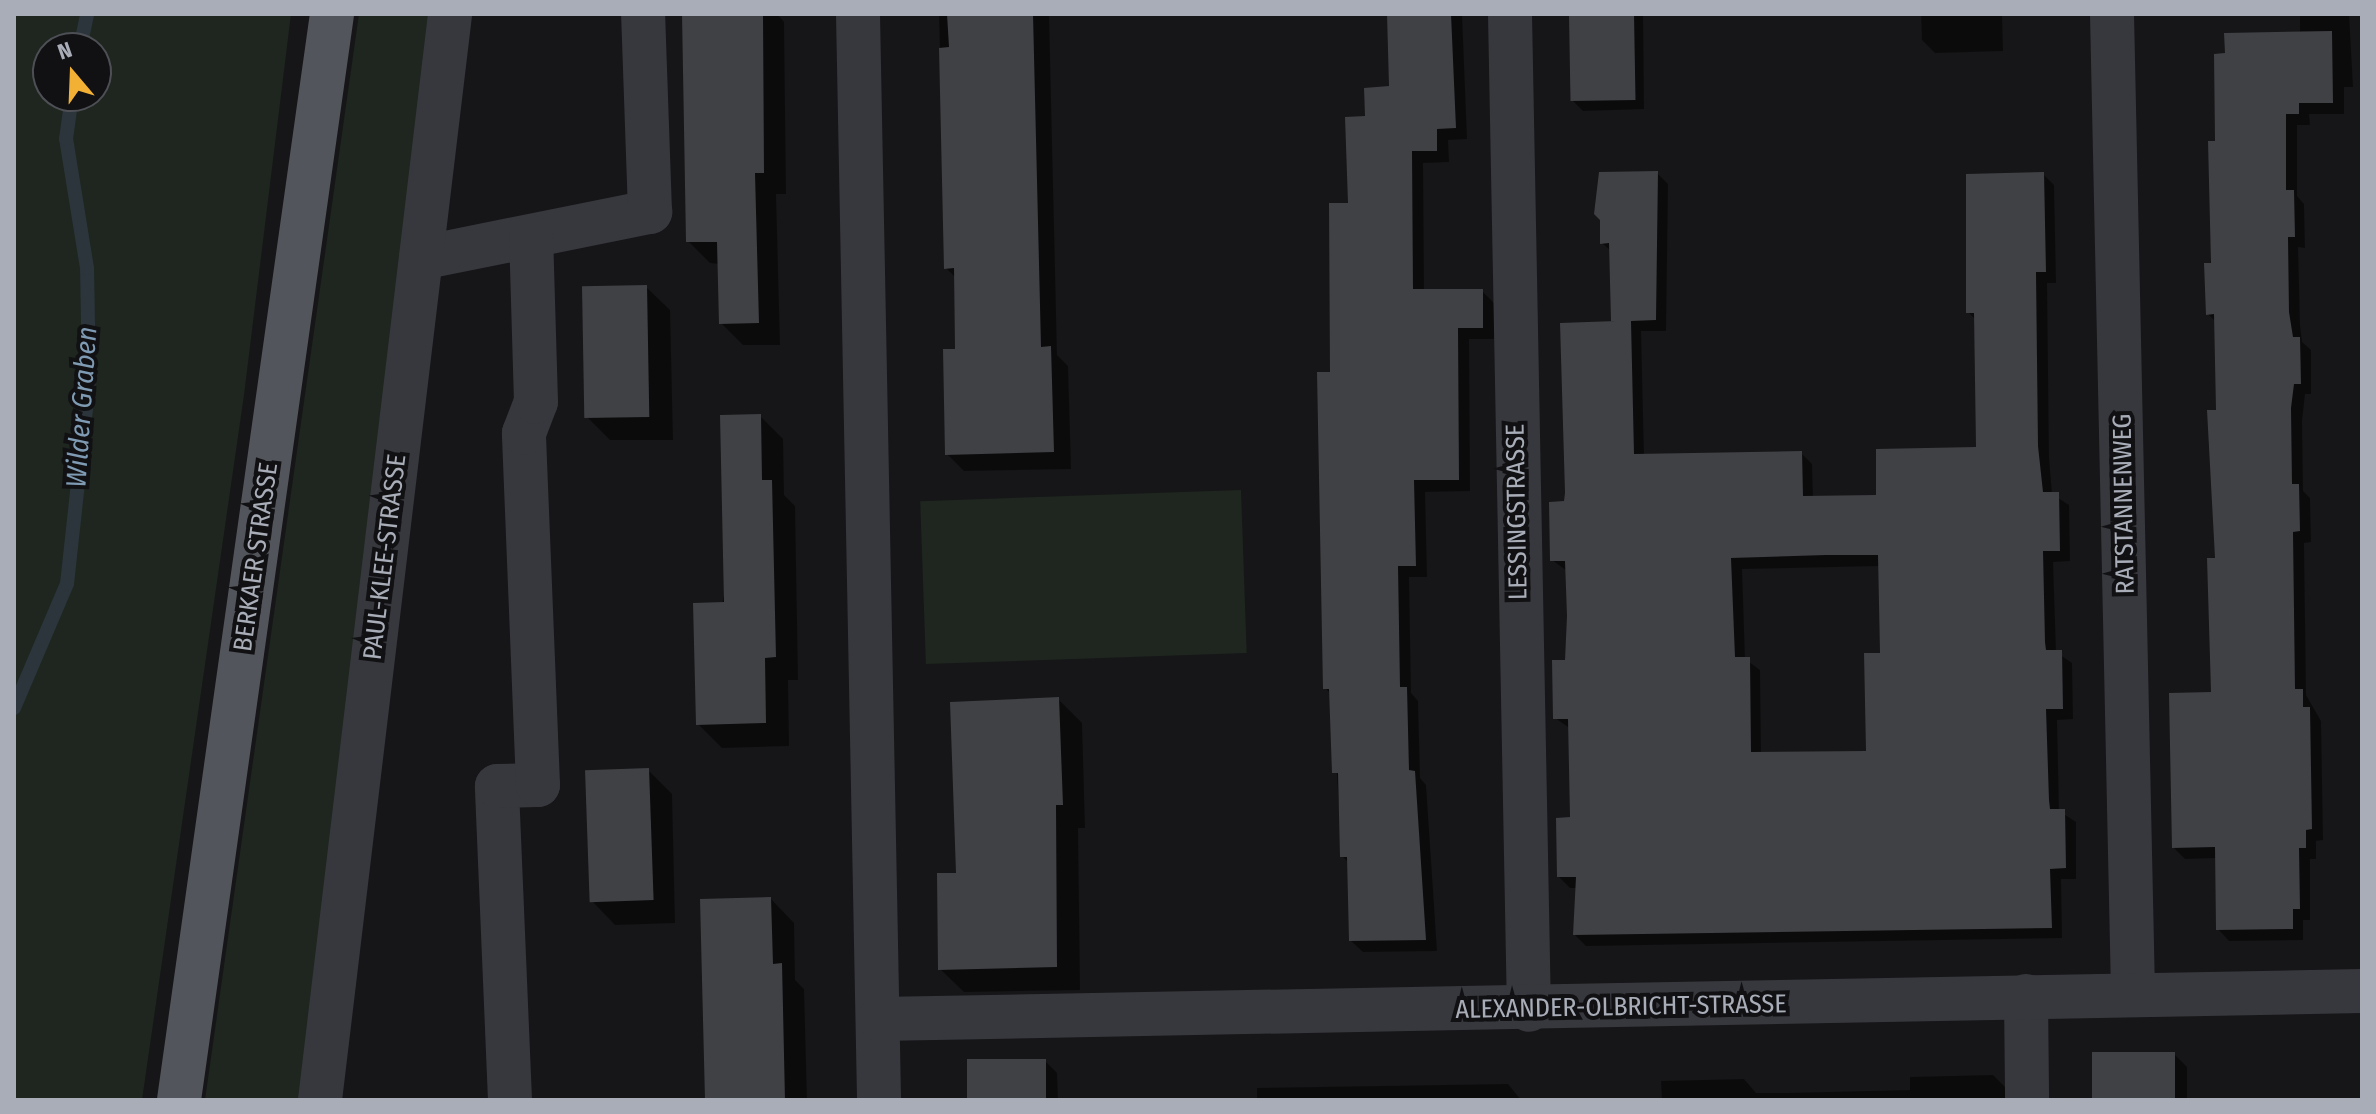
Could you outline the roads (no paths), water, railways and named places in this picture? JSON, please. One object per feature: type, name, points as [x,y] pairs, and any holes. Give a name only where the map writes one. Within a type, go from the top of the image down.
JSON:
[{"type":"main road","name":"BERKAER STRASSE","points":[[179,1100],[332,14]]},
{"type":"street","name":"PAUL-KLEE-STRASSE","points":[[320,1100],[450,14]]},
{"type":"street","points":[[421,258],[650,212],[643,14]]},
{"type":"street","points":[[858,14],[879,1100]]},
{"type":"street","name":"LESSINGSTRASSE","points":[[1510,14],[1529,1010]]},
{"type":"street","name":"RATSTANNENWEG","points":[[2112,14],[2133,993]]},
{"type":"street","points":[[510,1100],[497,786],[538,785],[524,433],[536,402],[531,237]]},
{"type":"street","name":"ALEXANDER-OLBRICHT-STRASSE","points":[[879,1019],[1529,1010],[2133,993],[2362,991]]},
{"type":"street","points":[[2026,996],[2027,1100]]},
{"type":"waterway","name":"Wilder Graben","points":[[83,32],[87,14]]},
{"type":"waterway","name":"Wilder Graben","points":[[14,708],[67,584],[89,381],[87,268],[66,139],[70,112]]}]
